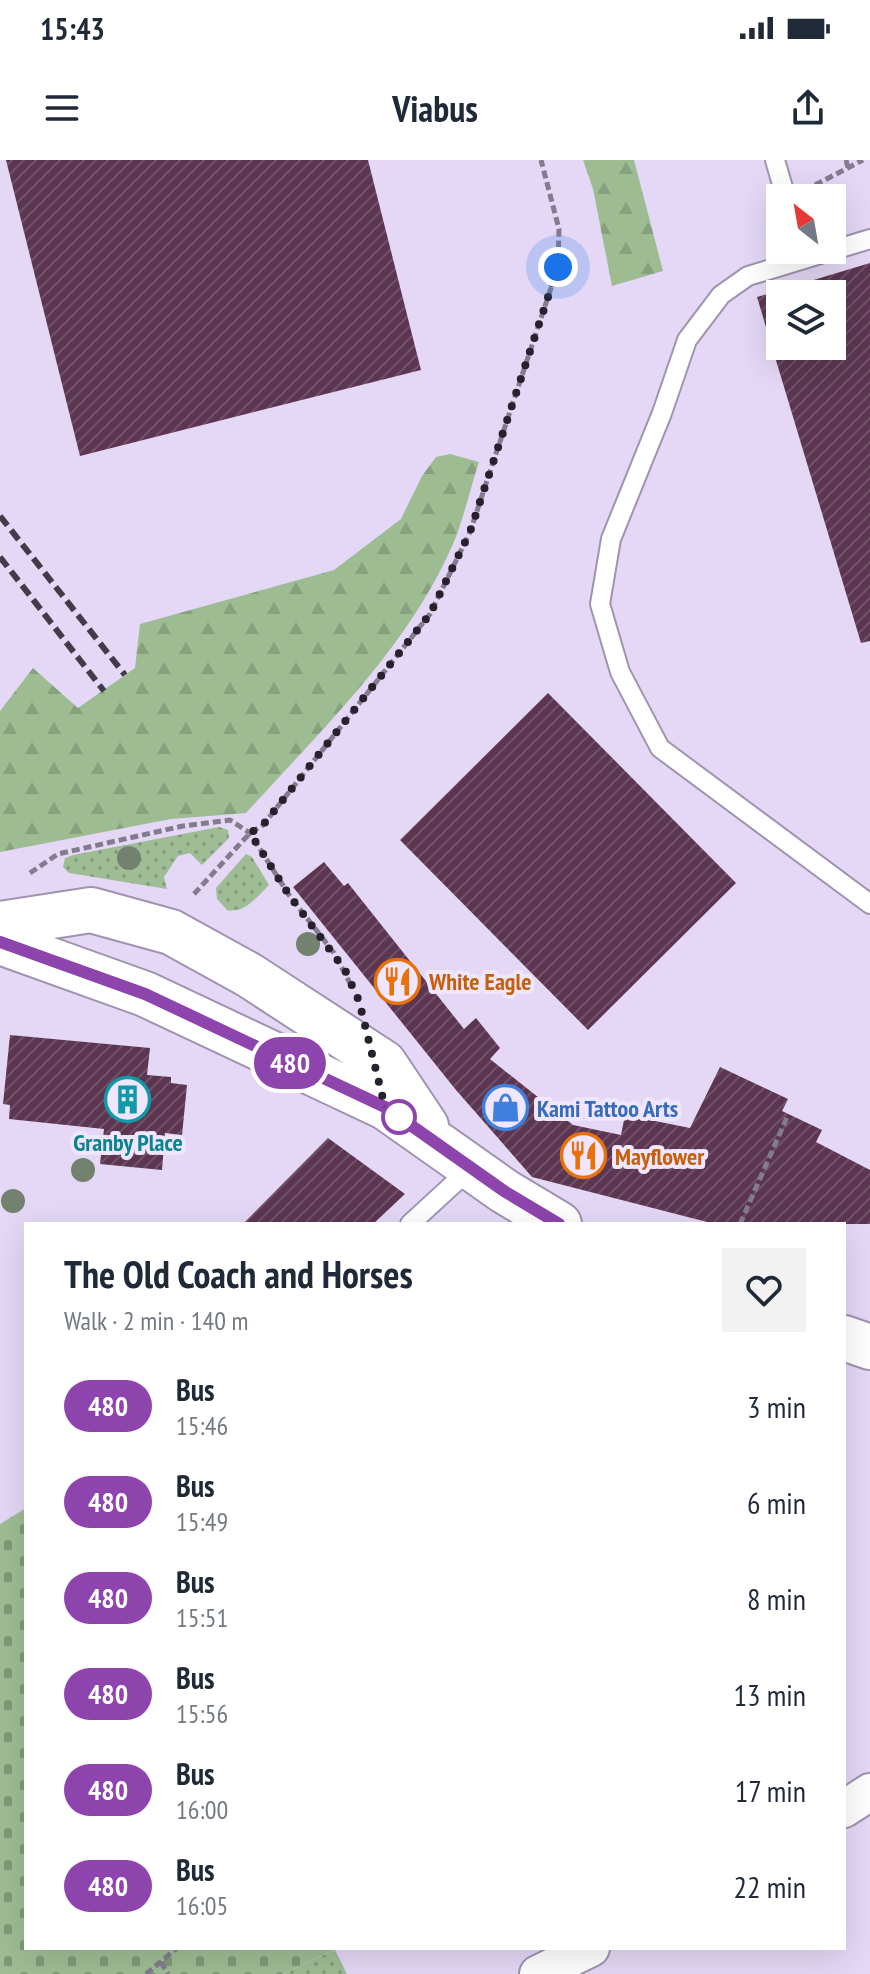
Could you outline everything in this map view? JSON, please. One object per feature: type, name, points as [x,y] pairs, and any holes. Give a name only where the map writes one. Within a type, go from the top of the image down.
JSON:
[{"type":"main road","points":[[0,924],[91,910],[171,932],[249,975],[384,1063],[455,1156]]},
{"type":"main road","points":[[0,942],[145,994],[385,1107],[556,1222]]},
{"type":"main road","points":[[846,1339],[870,1347]]},
{"type":"street","points":[[846,1808],[870,1792]]},
{"type":"street","points":[[538,1974],[587,1950]]},
{"type":"lane","points":[[775,160],[782,184]]},
{"type":"lane","points":[[846,245],[870,239]]},
{"type":"lane","points":[[779,264],[748,276],[721,295],[687,340],[662,413],[611,539],[600,604],[620,672],[660,748],[870,904]]},
{"type":"lane","points":[[411,1222],[455,1156]]},
{"type":"path","points":[[189,903],[250,833],[263,825],[430,614],[470,532],[558,267],[559,229],[541,160]]},
{"type":"path","points":[[846,160],[848,168]]},
{"type":"path","points":[[819,184],[863,160]]},
{"type":"path","points":[[20,881],[58,854],[183,826],[230,820],[250,833],[289,895],[334,953],[354,991]]},
{"type":"path","points":[[741,1222],[788,1115]]},
{"type":"path","points":[[146,1974],[175,1950]]},
{"type":"path","points":[[161,1962],[168,1974]]},
{"type":"green space","points":[[583,160],[634,160],[663,271],[612,286],[593,189]]},
{"type":"green space","points":[[450,454],[479,462],[457,534],[434,582],[388,653],[333,719],[246,813],[171,819],[0,852],[0,711],[33,668],[78,708],[135,668],[140,624],[334,570],[401,519],[422,476],[436,457]]},
{"type":"green space","points":[[219,827],[228,830],[229,838],[202,865],[190,853],[178,856],[164,877],[167,889],[69,873],[63,867],[65,858],[73,855]]},
{"type":"green space","points":[[246,854],[252,857],[269,885],[245,907],[227,910],[217,899],[216,888]]},
{"type":"green space","points":[[24,1509],[24,1950],[335,1950],[282,1974],[0,1974],[0,1524]]},
{"type":"green space","points":[[335,1950],[347,1974],[282,1974]]},
{"type":"building","points":[[6,160],[368,160],[421,370],[80,456]]},
{"type":"building","points":[[870,263],[870,641],[861,643],[776,360],[846,360],[846,280],[814,280]]},
{"type":"building","points":[[766,294],[766,327],[757,297]]},
{"type":"building","points":[[548,693],[736,883],[588,1030],[400,840]]},
{"type":"building","points":[[324,862],[344,886],[348,883],[464,1029],[476,1018],[500,1048],[490,1059],[573,1125],[621,1135],[625,1115],[690,1128],[720,1067],[788,1099],[782,1111],[822,1130],[816,1142],[870,1170],[870,1224],[707,1222],[532,1177],[456,1090],[293,887]]},
{"type":"building","name":"Granby Place","points":[[10,1035],[150,1048],[147,1075],[171,1077],[171,1083],[187,1085],[182,1135],[165,1133],[162,1170],[100,1164],[104,1129],[9,1119],[10,1105],[3,1104]]},
{"type":"building","points":[[328,1138],[405,1194],[375,1222],[245,1222]]},
{"type":"railway","points":[[0,516],[125,675]]},
{"type":"railway","points":[[0,557],[104,691]]},
{"type":"bus line","name":"480","points":[[0,942],[145,994],[385,1107],[504,1191],[556,1222]]},
{"type":"place","name":"White Eagle","points":[[398,981]]},
{"type":"place","name":"Granby Place","points":[[128,1100]]},
{"type":"place","name":"Kami Tattoo Arts","points":[[506,1108]]},
{"type":"place","name":"Mayflower","points":[[584,1156]]},
{"type":"route","points":[[399,1117],[385,1107],[359,1001],[345,970],[289,895],[250,833],[263,825],[430,614],[470,532],[558,267]]}]
